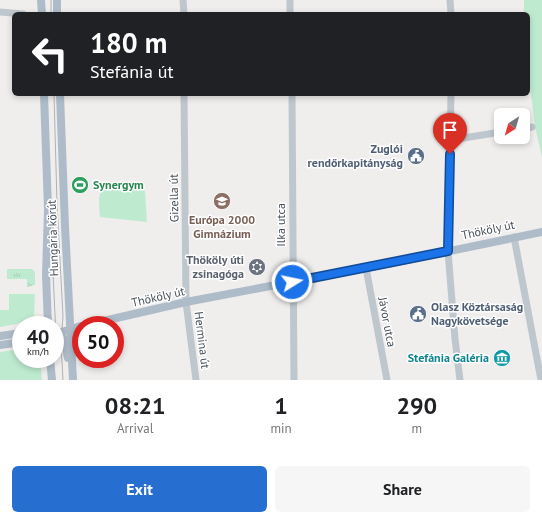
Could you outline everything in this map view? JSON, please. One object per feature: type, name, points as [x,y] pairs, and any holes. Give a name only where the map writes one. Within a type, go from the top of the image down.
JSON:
[{"type":"main road","points":[[41,0],[42,12]]},
{"type":"main road","points":[[57,0],[57,12]]},
{"type":"main road","name":"Hungária körút","points":[[44,96],[48,209],[46,275],[48,316]]},
{"type":"main road","name":"Hungária körút","points":[[60,96],[73,380]]},
{"type":"main road","name":"Thököly út","points":[[124,316],[186,302],[366,268],[542,232]]},
{"type":"main road","points":[[64,330],[70,329]]},
{"type":"main road","points":[[0,336],[12,334]]},
{"type":"main road","points":[[64,339],[73,380]]},
{"type":"main road","points":[[0,345],[12,343]]},
{"type":"main road","points":[[51,368],[52,380]]},
{"type":"street","points":[[184,0],[184,12]]},
{"type":"street","points":[[290,0],[290,12]]},
{"type":"street","points":[[450,0],[451,12]]},
{"type":"street","points":[[0,12],[12,13]]},
{"type":"street","name":"Gizella út","points":[[184,96],[186,302]]},
{"type":"street","name":"Ilka utca","points":[[292,96],[292,282],[294,380]]},
{"type":"street","points":[[451,96],[448,251],[460,380]]},
{"type":"street","points":[[451,140],[494,133]]},
{"type":"street","points":[[514,237],[541,380]]},
{"type":"street","name":"Jávor utca","points":[[366,268],[387,380]]},
{"type":"street","name":"Hermina út","points":[[186,302],[196,380]]},
{"type":"green space","points":[[524,0],[542,0],[542,157],[535,127],[530,87],[530,12],[524,12]]},
{"type":"green space","points":[[117,183],[142,185],[145,192],[147,222],[100,217],[99,200],[102,191],[105,187]]},
{"type":"green space","points":[[7,269],[32,269],[35,272],[35,285],[27,287],[27,279],[7,279]]},
{"type":"green space","points":[[9,294],[35,294],[34,316],[12,316],[12,325],[0,327],[0,310],[9,310]]},
{"type":"green space","points":[[12,350],[12,368],[41,368],[42,380],[0,380],[0,352]]},
{"type":"tram line","points":[[51,0],[51,12]]},
{"type":"tram line","points":[[54,96],[57,204],[63,316],[61,344],[63,380]]},
{"type":"tram line","points":[[53,226],[52,252],[55,316]]},
{"type":"place","name":"Zuglói rendőrkapitányság","points":[[416,156]]},
{"type":"place","name":"Synergym","points":[[80,185]]},
{"type":"place","name":"Európa 2000 Gimnázium","points":[[222,201]]},
{"type":"place","name":"Thököly úti zsinagóga","points":[[257,267]]},
{"type":"place","name":"Olasz Köztársaság Nagykövetsége","points":[[418,314]]},
{"type":"place","name":"Stefánia Galéria","points":[[502,358]]},
{"type":"route","points":[[292,282],[448,251],[450,154]]}]
